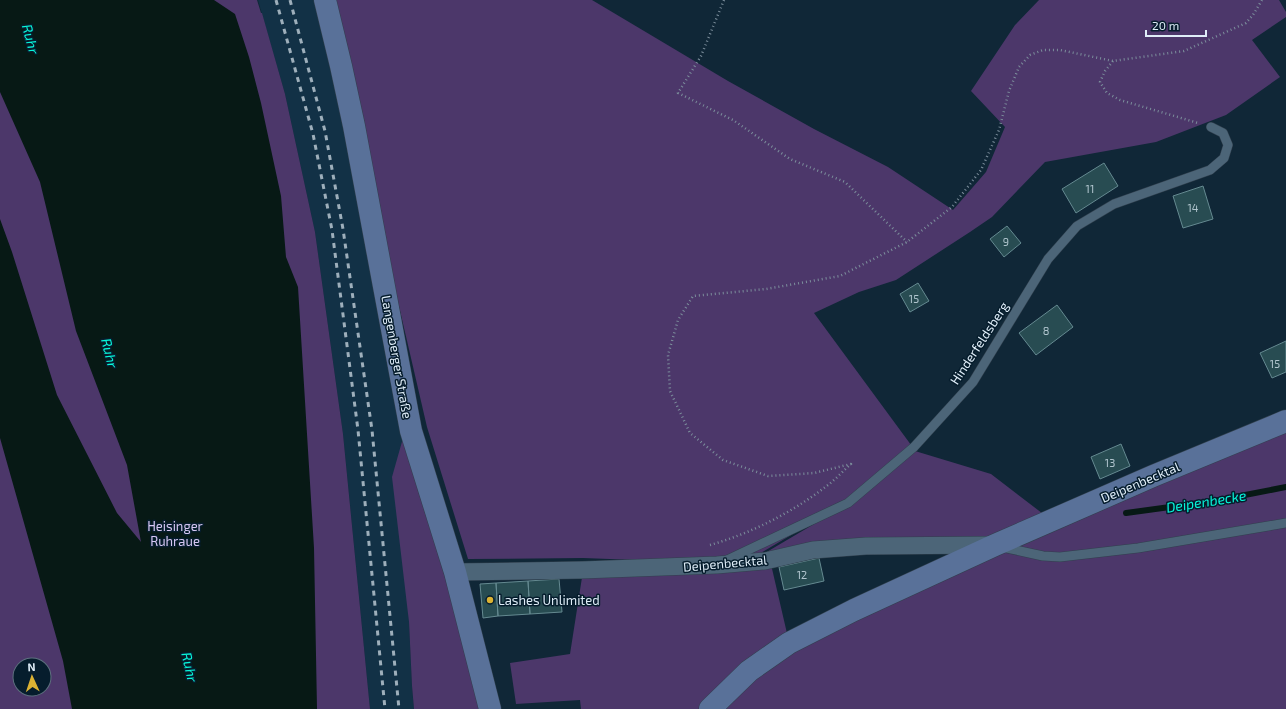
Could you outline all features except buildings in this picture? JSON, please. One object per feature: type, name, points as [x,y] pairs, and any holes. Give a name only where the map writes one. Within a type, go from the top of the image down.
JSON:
[{"type":"main road","name":"Langenberger Straße","points":[[325,0],[354,126],[411,431],[455,572],[490,709]]},
{"type":"main road","name":"Deipenbecktal","points":[[710,709],[749,671],[789,643],[854,610],[995,545],[1153,476],[1286,421]]},
{"type":"street","name":"Deipenbecktal","points":[[455,572],[582,570],[717,565],[765,561],[813,550],[874,546],[995,545]]},
{"type":"lane","name":"Hinderfeldsberg","points":[[717,565],[848,503],[914,447],[972,382],[1048,259],[1077,226],[1114,204],[1210,170],[1224,158],[1228,145],[1223,133],[1211,127]]},
{"type":"lane","name":"Deipenbecktal","points":[[995,545],[1043,556],[1060,557],[1138,548],[1286,524]]},
{"type":"path","points":[[724,0],[701,56],[678,92],[733,120],[790,159],[845,182],[907,242]]},
{"type":"path","points":[[708,546],[759,527],[798,506],[829,485],[851,464],[814,473],[768,476],[722,460],[690,433],[670,391],[668,355],[678,320],[693,296],[766,289],[840,276],[907,242],[952,207],[982,170],[999,130],[1012,84],[1019,67],[1030,55],[1043,50],[1060,50],[1113,61],[1184,51],[1246,23],[1262,0]]},
{"type":"path","points":[[1113,61],[1100,82],[1107,93],[1120,100],[1211,127]]},
{"type":"shaded area","points":[[258,0],[321,0],[405,431],[409,622],[414,709],[370,709],[343,434],[315,232],[285,94]]},
{"type":"green space","name":"Heisinger Ruhraue","points":[[0,0],[257,0],[285,94],[315,232],[343,434],[370,709],[0,709]]},
{"type":"green space","points":[[328,0],[592,0],[728,81],[814,129],[888,167],[953,210],[986,172],[1005,127],[971,91],[1015,25],[1039,0],[1279,0],[1286,12],[1286,17],[1252,40],[1280,77],[1226,115],[1156,142],[1045,162],[992,217],[970,232],[896,280],[859,292],[814,313],[914,449],[847,502],[742,564],[583,558],[468,559],[427,427]]},
{"type":"green space","points":[[1286,423],[1286,709],[712,709],[790,643]]},
{"type":"green space","points":[[405,431],[481,709],[414,709],[409,622],[392,477]]},
{"type":"green space","points":[[915,451],[991,474],[1051,520],[983,550],[928,544],[748,563],[848,504]]},
{"type":"green space","points":[[770,560],[789,642],[709,709],[581,709],[580,700],[516,704],[510,663],[570,654],[583,571]]},
{"type":"water","name":"Heisinger Ruhraue","points":[[0,0],[214,0],[235,14],[249,57],[261,103],[281,196],[286,257],[298,287],[314,548],[317,709],[72,709],[63,661],[0,438],[0,219],[12,252],[57,395],[117,513],[141,542],[127,465],[76,331],[40,182],[0,92]]},
{"type":"waterway","name":"Deipenbecke","points":[[1126,513],[1214,501],[1286,487]]},
{"type":"railway","points":[[276,0],[313,134],[332,230],[358,430],[385,709]]},
{"type":"railway","points":[[290,0],[325,131],[343,229],[372,430],[399,709]]},
{"type":"place","name":"Lashes Unlimited","points":[[490,600]]},
{"type":"water label","name":"Ruhr","points":[[31,39]]},
{"type":"water label","name":"Ruhr","points":[[110,353]]},
{"type":"water label","name":"Ruhr","points":[[190,667]]}]
